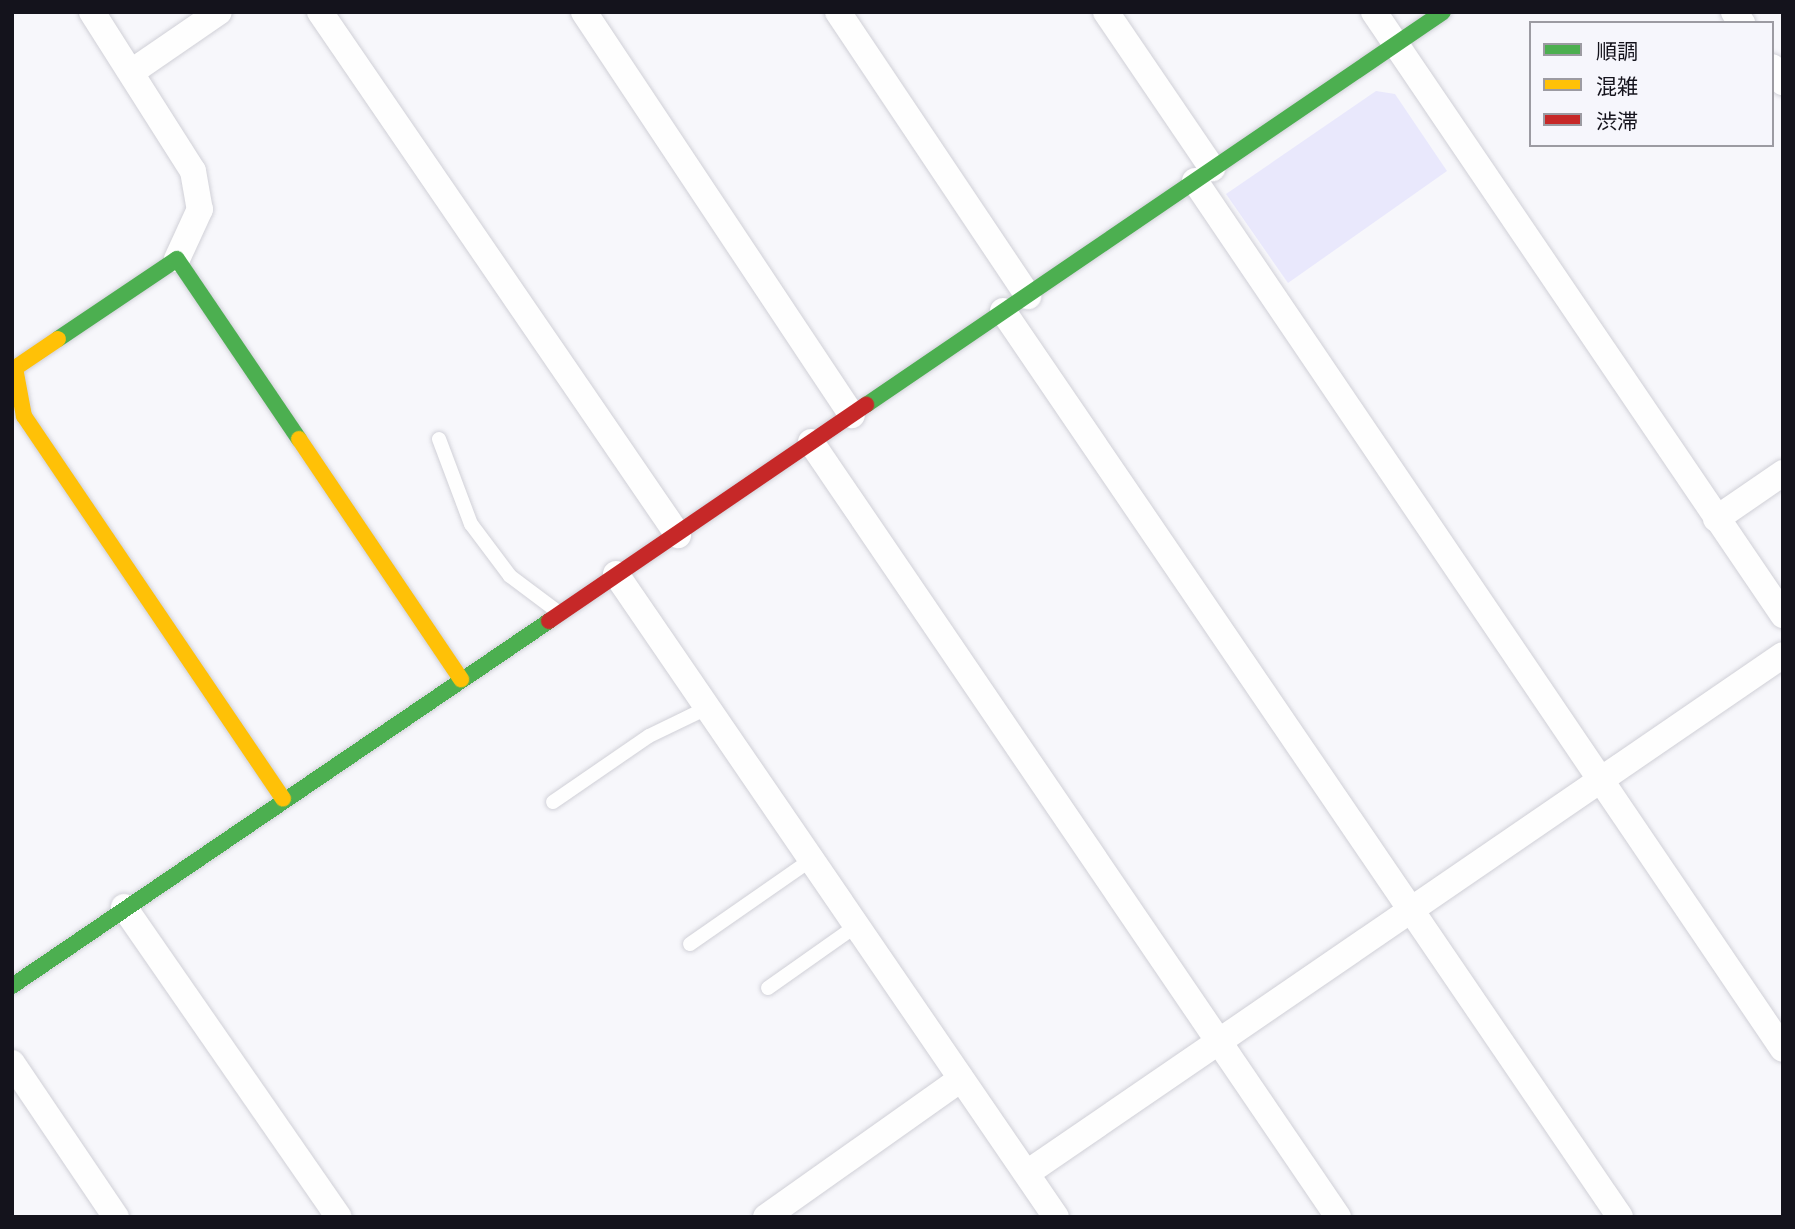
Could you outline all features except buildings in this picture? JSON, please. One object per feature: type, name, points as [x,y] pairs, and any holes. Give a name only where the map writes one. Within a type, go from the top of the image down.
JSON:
[{"type":"street","points":[[92,12],[133,71],[194,171],[200,209],[177,259],[13,366],[24,415],[283,799]]},
{"type":"street","points":[[133,71],[219,12]]},
{"type":"street","points":[[320,12],[678,535]]},
{"type":"street","points":[[584,12],[852,415]]},
{"type":"street","points":[[838,12],[1028,296]]},
{"type":"street","points":[[1106,12],[1204,174],[1600,783],[1783,1049]]},
{"type":"street","points":[[1374,12],[1783,615]]},
{"type":"street","points":[[12,986],[124,907],[559,612],[678,535],[1443,12]]},
{"type":"street","points":[[177,259],[461,679]]},
{"type":"street","points":[[1003,311],[1620,1217]]},
{"type":"street","points":[[811,442],[1338,1217]]},
{"type":"street","points":[[1716,519],[1783,473]]},
{"type":"street","points":[[616,574],[1056,1217]]},
{"type":"street","points":[[1027,1173],[1600,783],[1783,655]]},
{"type":"street","points":[[124,907],[339,1217]]},
{"type":"street","points":[[12,1063],[116,1217]]},
{"type":"street","points":[[766,1217],[961,1079]]},
{"type":"lane","points":[[439,439],[471,524],[510,576],[559,612]]},
{"type":"lane","points":[[553,802],[649,736],[707,708]]},
{"type":"lane","points":[[690,944],[811,860]]},
{"type":"lane","points":[[768,988],[856,926]]},
{"type":"shaded area","points":[[1376,91],[1395,94],[1447,171],[1288,283],[1226,194]]},
{"type":"traffic: fast","points":[[866,405],[1443,12]]},
{"type":"traffic: fast","points":[[58,339],[177,259],[299,439]]},
{"type":"traffic: fast","points":[[12,986],[549,621]]},
{"type":"traffic: slow","points":[[58,339],[15,368],[24,416],[283,799]]},
{"type":"traffic: slow","points":[[299,439],[461,679]]},
{"type":"traffic: jam","points":[[549,621],[866,405]]}]
